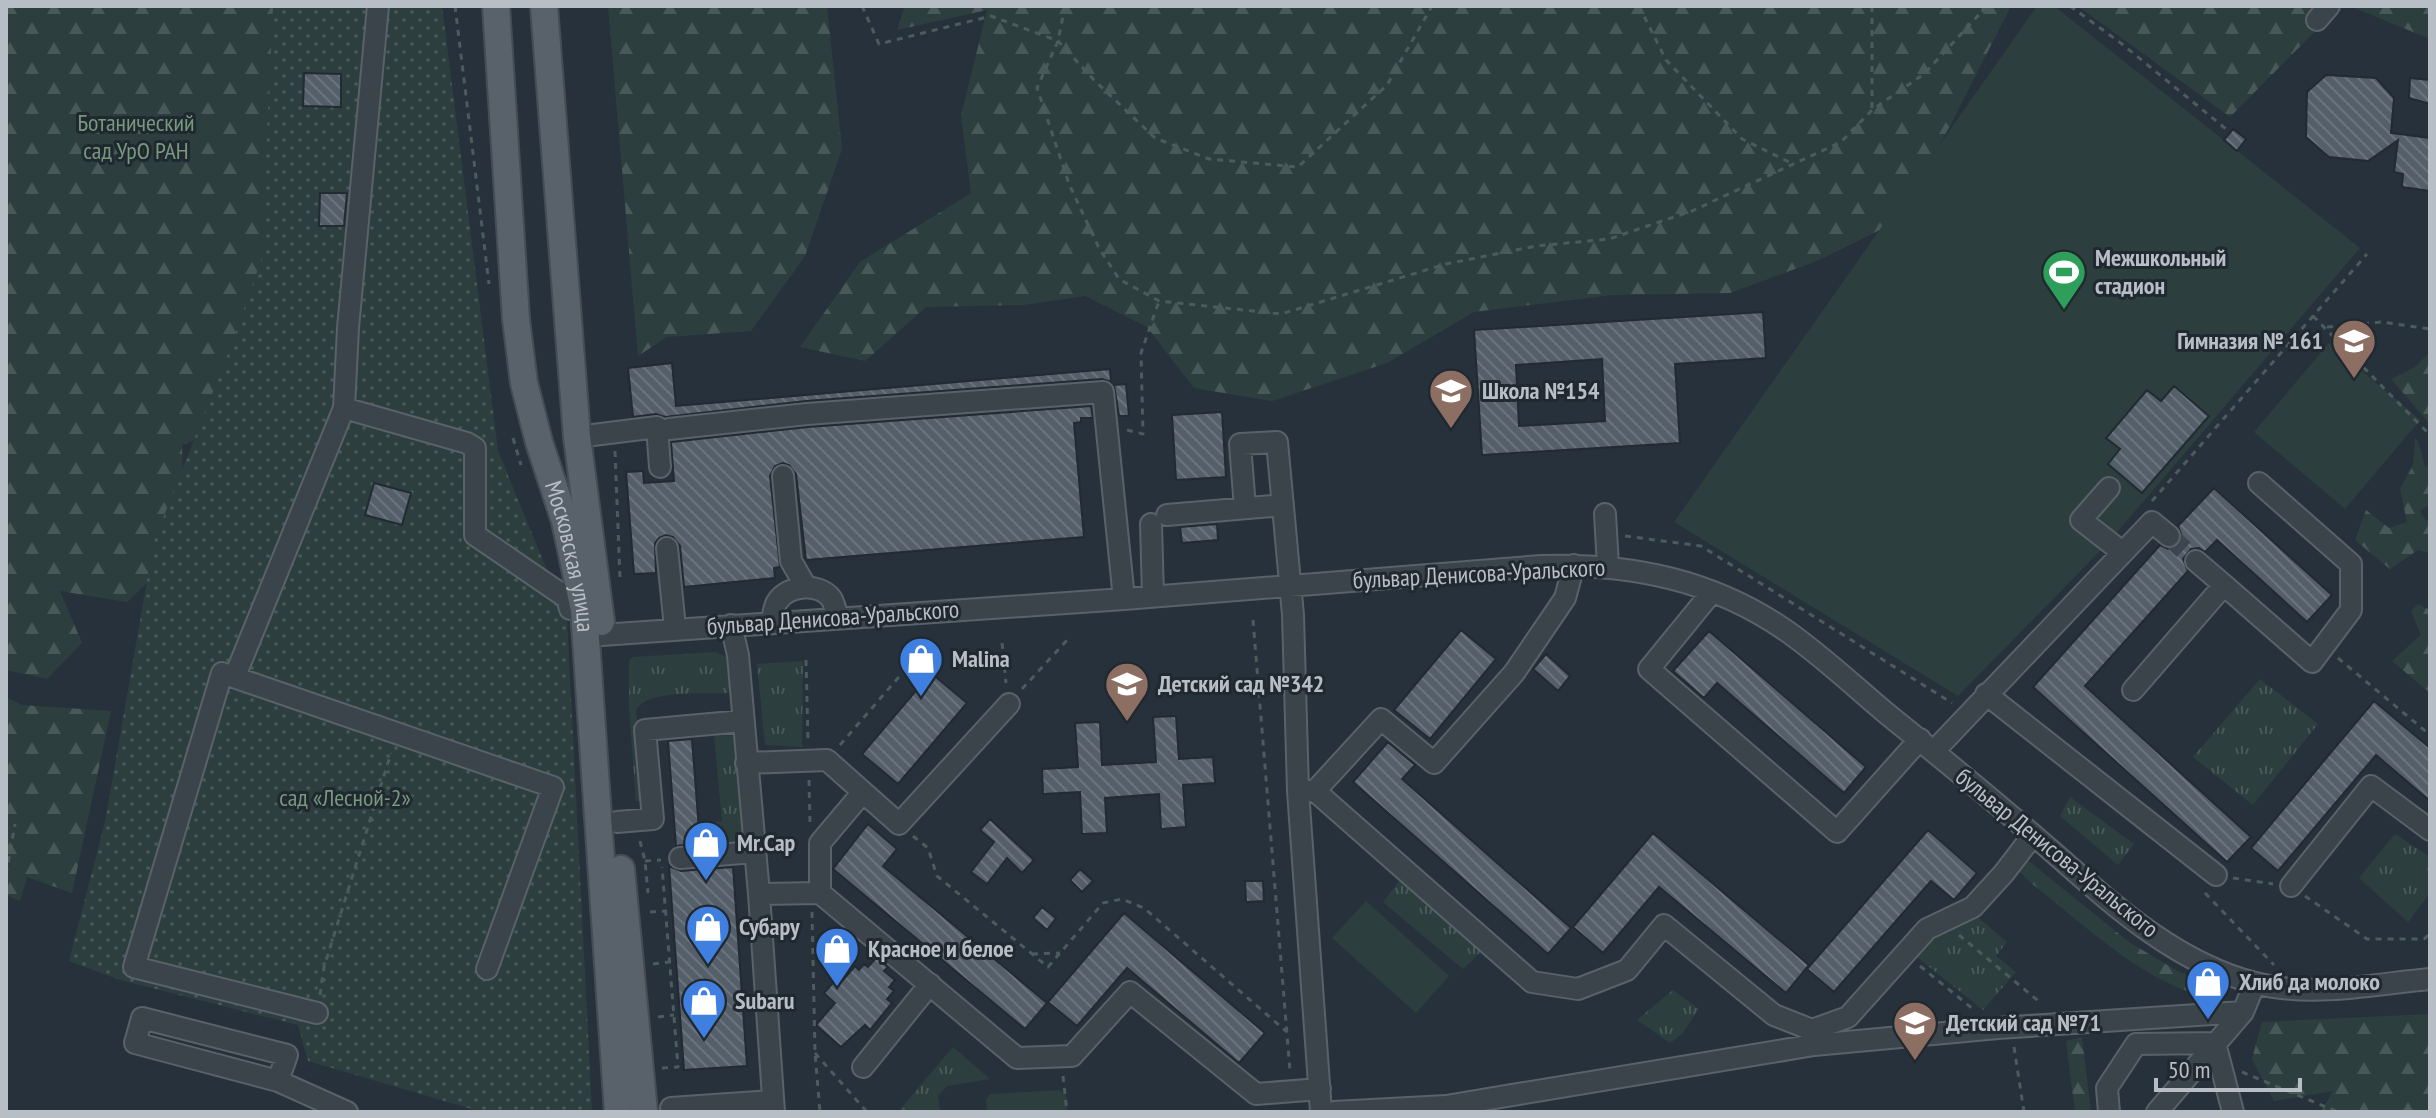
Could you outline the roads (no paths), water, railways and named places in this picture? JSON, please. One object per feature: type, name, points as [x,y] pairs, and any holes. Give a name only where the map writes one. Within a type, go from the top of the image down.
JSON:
[{"type":"main road","name":"Московская улица","points":[[496,6],[516,319],[524,383],[539,442],[565,521],[584,607],[595,635],[617,822],[644,1112]]},
{"type":"main road","name":"Московская улица","points":[[544,6],[577,437],[596,567],[595,635],[618,1112]]},
{"type":"street","points":[[235,676],[344,408],[348,328],[378,6]]},
{"type":"street","points":[[669,429],[807,414],[1103,392],[1124,599]]},
{"type":"street","points":[[344,408],[467,443],[475,448],[475,535],[567,598],[570,609],[584,607]]},
{"type":"street","points":[[577,437],[657,427],[660,467]]},
{"type":"street","points":[[1245,508],[1240,444],[1277,442],[1307,791],[1321,1112]]},
{"type":"street","points":[[783,476],[791,561],[806,587]]},
{"type":"street","points":[[2196,561],[2312,662],[2351,610],[2351,564],[2259,483]]},
{"type":"street","points":[[2109,488],[2081,520],[2122,552]]},
{"type":"street","points":[[1153,596],[1159,520],[1283,505]]},
{"type":"street","points":[[1605,514],[1608,566]]},
{"type":"street","points":[[1712,592],[1649,669],[1837,832],[1927,745],[2018,665],[2152,522],[2169,536]]},
{"type":"street","points":[[667,548],[675,628]]},
{"type":"street","points":[[1307,791],[1381,719],[1434,763],[1514,673],[1565,598],[1574,565]]},
{"type":"street","name":"бульвар Денисова-Уральского","points":[[595,635],[1574,565],[1608,566],[1652,573],[1712,592],[1788,632],[1927,745],[2115,907],[2156,937],[2215,968],[2255,983],[2291,990],[2430,979]]},
{"type":"street","points":[[2133,690],[2224,585]]},
{"type":"street","points":[[772,621],[777,602],[791,590],[806,587],[821,591],[832,599],[837,617]]},
{"type":"street","points":[[671,1108],[774,1106],[738,655],[731,625]]},
{"type":"street","points":[[317,1013],[134,967],[222,673],[553,787],[487,969]]},
{"type":"street","points":[[1986,694],[2216,875]]},
{"type":"street","points":[[746,763],[818,760],[863,792],[899,824],[1009,704]]},
{"type":"street","points":[[617,822],[653,819],[645,730],[743,721]]},
{"type":"street","points":[[2291,886],[2371,786],[2430,830]]},
{"type":"street","points":[[1307,791],[1532,982],[1578,989],[1627,970],[1664,925],[1774,1015],[1812,1030],[1848,1017],[1927,929],[1973,907],[2033,835]]},
{"type":"street","points":[[816,893],[820,843],[863,792]]},
{"type":"street","points":[[671,859],[754,852]]},
{"type":"street","points":[[759,894],[816,893],[1017,1058],[1072,1056],[1130,992],[1256,1094],[1320,1089]]},
{"type":"street","points":[[2157,1112],[2243,1012],[2255,983]]},
{"type":"street","points":[[863,1067],[930,984]]},
{"type":"street","points":[[1334,1112],[1446,1106],[1814,1045],[2243,1012]]},
{"type":"street","points":[[278,1081],[287,1055],[142,1018],[135,1043],[278,1081],[347,1112]]},
{"type":"street","points":[[2215,1043],[2233,1112]]},
{"type":"street","points":[[2109,1112],[2107,1088],[2136,1044],[2215,1043]]},
{"type":"tunnel","points":[[2169,536],[2196,561]]},
{"type":"place","name":"Межшкольный стадион","points":[[2064,311]]},
{"type":"place","name":"Гимназия № 161","points":[[2354,380]]},
{"type":"place","name":"Школа №154","points":[[1451,430]]},
{"type":"place","name":"Malina","points":[[921,698]]},
{"type":"place","name":"Детский сад №342","points":[[1127,723]]},
{"type":"place","name":"Mr.Cap","points":[[706,882]]},
{"type":"place","name":"Субару","points":[[708,966]]},
{"type":"place","name":"Красное и белое","points":[[837,988]]},
{"type":"place","name":"Хлиб да молоко","points":[[2208,1021]]},
{"type":"place","name":"Subaru","points":[[704,1040]]},
{"type":"place","name":"Детский сад №71","points":[[1915,1062]]},
{"type":"park label","name":"Ботанический сад УрО РАН","points":[[136,137]]},
{"type":"park label","name":"сад «Лесной-2»","points":[[345,798]]}]
